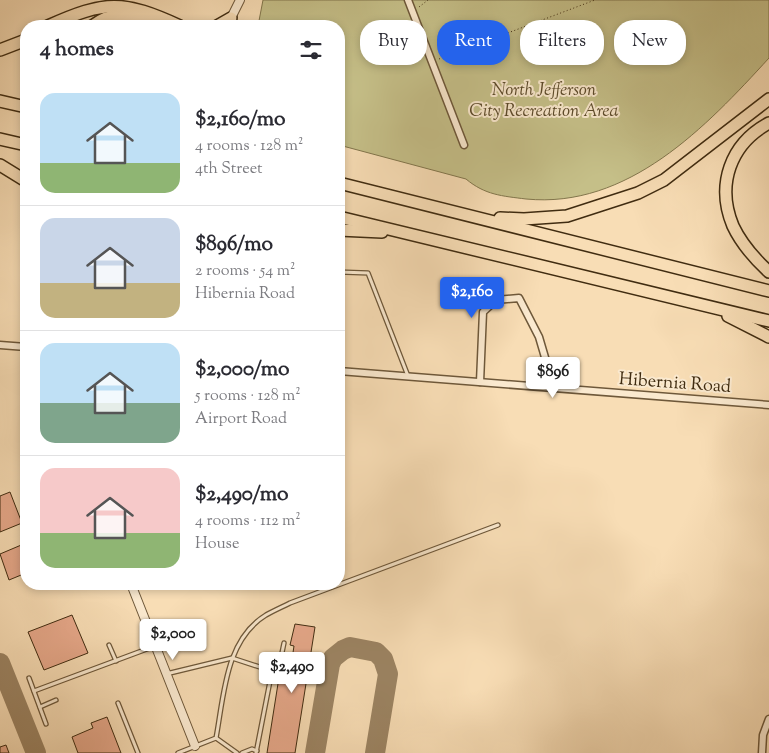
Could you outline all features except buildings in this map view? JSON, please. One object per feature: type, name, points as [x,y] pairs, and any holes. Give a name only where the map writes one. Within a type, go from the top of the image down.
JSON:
[{"type":"highway","points":[[59,20],[83,7],[116,2],[131,3],[167,20]]},
{"type":"highway","points":[[106,20],[117,15],[131,14],[151,20]]},
{"type":"highway","points":[[0,50],[20,42]]},
{"type":"highway","points":[[473,216],[524,219],[567,216],[638,193],[664,180],[769,99]]},
{"type":"highway","points":[[0,101],[20,106]]},
{"type":"highway","points":[[769,123],[742,142],[732,160],[727,180],[728,202],[733,226],[749,250],[769,272]]},
{"type":"highway","points":[[0,139],[20,144]]},
{"type":"highway","points":[[0,164],[20,177]]},
{"type":"highway","points":[[345,184],[769,291]]},
{"type":"highway","points":[[345,218],[769,321]]},
{"type":"highway","points":[[345,230],[410,234]]},
{"type":"highway","points":[[704,305],[769,336]]},
{"type":"street","points":[[230,20],[240,0]]},
{"type":"street","points":[[408,0],[464,145]]},
{"type":"street","points":[[480,382],[483,312],[496,300],[519,298],[539,337],[554,388]]},
{"type":"street","points":[[0,345],[20,347]]},
{"type":"street","name":"Hibernia Road","points":[[345,372],[769,405]]},
{"type":"street","points":[[133,590],[195,746]]},
{"type":"street","points":[[762,753],[763,735],[769,719]]},
{"type":"lane","points":[[345,272],[368,273],[408,377]]},
{"type":"lane","points":[[345,582],[498,525]]},
{"type":"lane","points":[[216,738],[232,658],[243,637],[264,616],[290,603],[325,590]]},
{"type":"lane","points":[[242,753],[252,749],[256,752],[272,672],[280,667],[284,643]]},
{"type":"lane","points":[[109,644],[116,660]]},
{"type":"lane","points":[[34,691],[155,646]]},
{"type":"lane","points":[[166,674],[232,658],[272,672]]},
{"type":"lane","points":[[29,678],[46,724]]},
{"type":"lane","points":[[40,707],[56,700]]},
{"type":"lane","points":[[118,703],[138,753]]},
{"type":"lane","points":[[178,753],[216,738]]},
{"type":"lane","points":[[216,738],[237,753]]},
{"type":"path","points":[[412,10],[423,5],[428,0]]},
{"type":"path","points":[[432,62],[596,0]]},
{"type":"green space","name":"North Jefferson City Recreation Area","points":[[263,0],[769,0],[769,58],[719,111],[691,136],[662,158],[631,177],[598,191],[563,199],[526,199],[487,192],[466,179],[345,147],[345,20],[259,20]]},
{"type":"taxiway","points":[[315,753],[330,664],[333,658],[350,647],[376,652],[383,659],[388,674],[375,753]]},
{"type":"taxiway","points":[[0,663],[36,753]]}]
